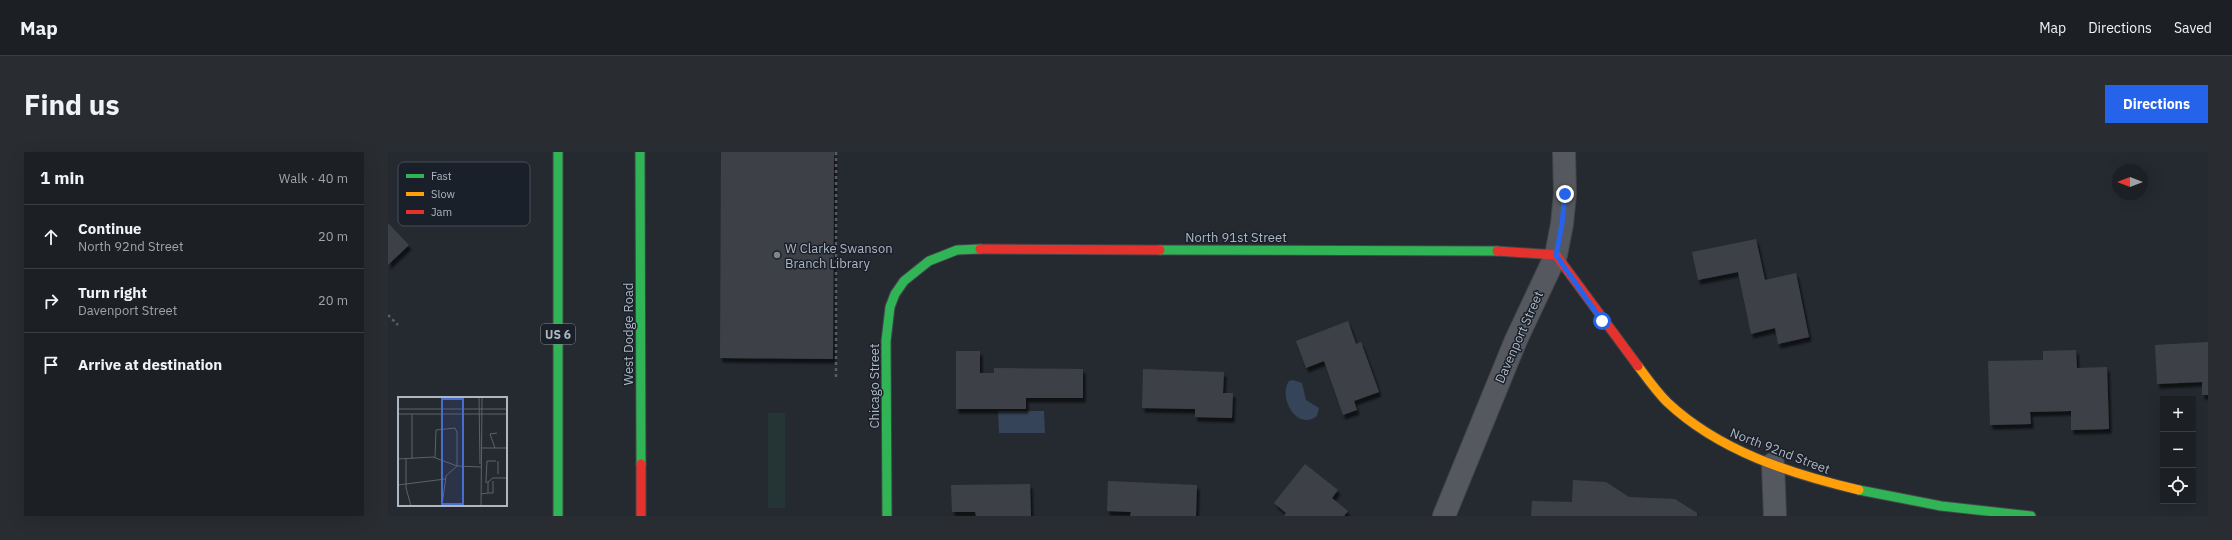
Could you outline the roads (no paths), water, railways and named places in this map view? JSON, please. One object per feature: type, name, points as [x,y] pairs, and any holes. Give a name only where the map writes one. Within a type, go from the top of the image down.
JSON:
[{"type":"main road","name":"US 6","points":[[558,152],[558,516]]},
{"type":"main road","name":"West Dodge Road","points":[[640,152],[641,516]]},
{"type":"main road","name":"North 91st Street","points":[[919,268],[946,253],[966,249],[1514,251],[1556,255]]},
{"type":"main road","name":"North 92nd Street","points":[[1556,255],[1602,321],[1667,403],[1698,428],[1730,448],[1826,483],[1930,504],[2031,516]]},
{"type":"main road","name":"Chicago Street","points":[[887,516],[887,319],[895,294],[904,281],[919,268]]},
{"type":"street","name":"Davenport Street","points":[[1444,516],[1516,340],[1556,255],[1562,224],[1565,194],[1564,152]]},
{"type":"street","points":[[1772,464],[1775,516]]},
{"type":"water","points":[[1293,380],[1302,383],[1306,400],[1319,408],[1317,416],[1309,420],[1302,419],[1296,416],[1291,410],[1287,403],[1286,387],[1289,381]]},
{"type":"water","points":[[998,411],[1044,411],[1045,433],[999,433]]},
{"type":"place","name":"W Clarke Swanson Branch Library","points":[[777,255]]}]
